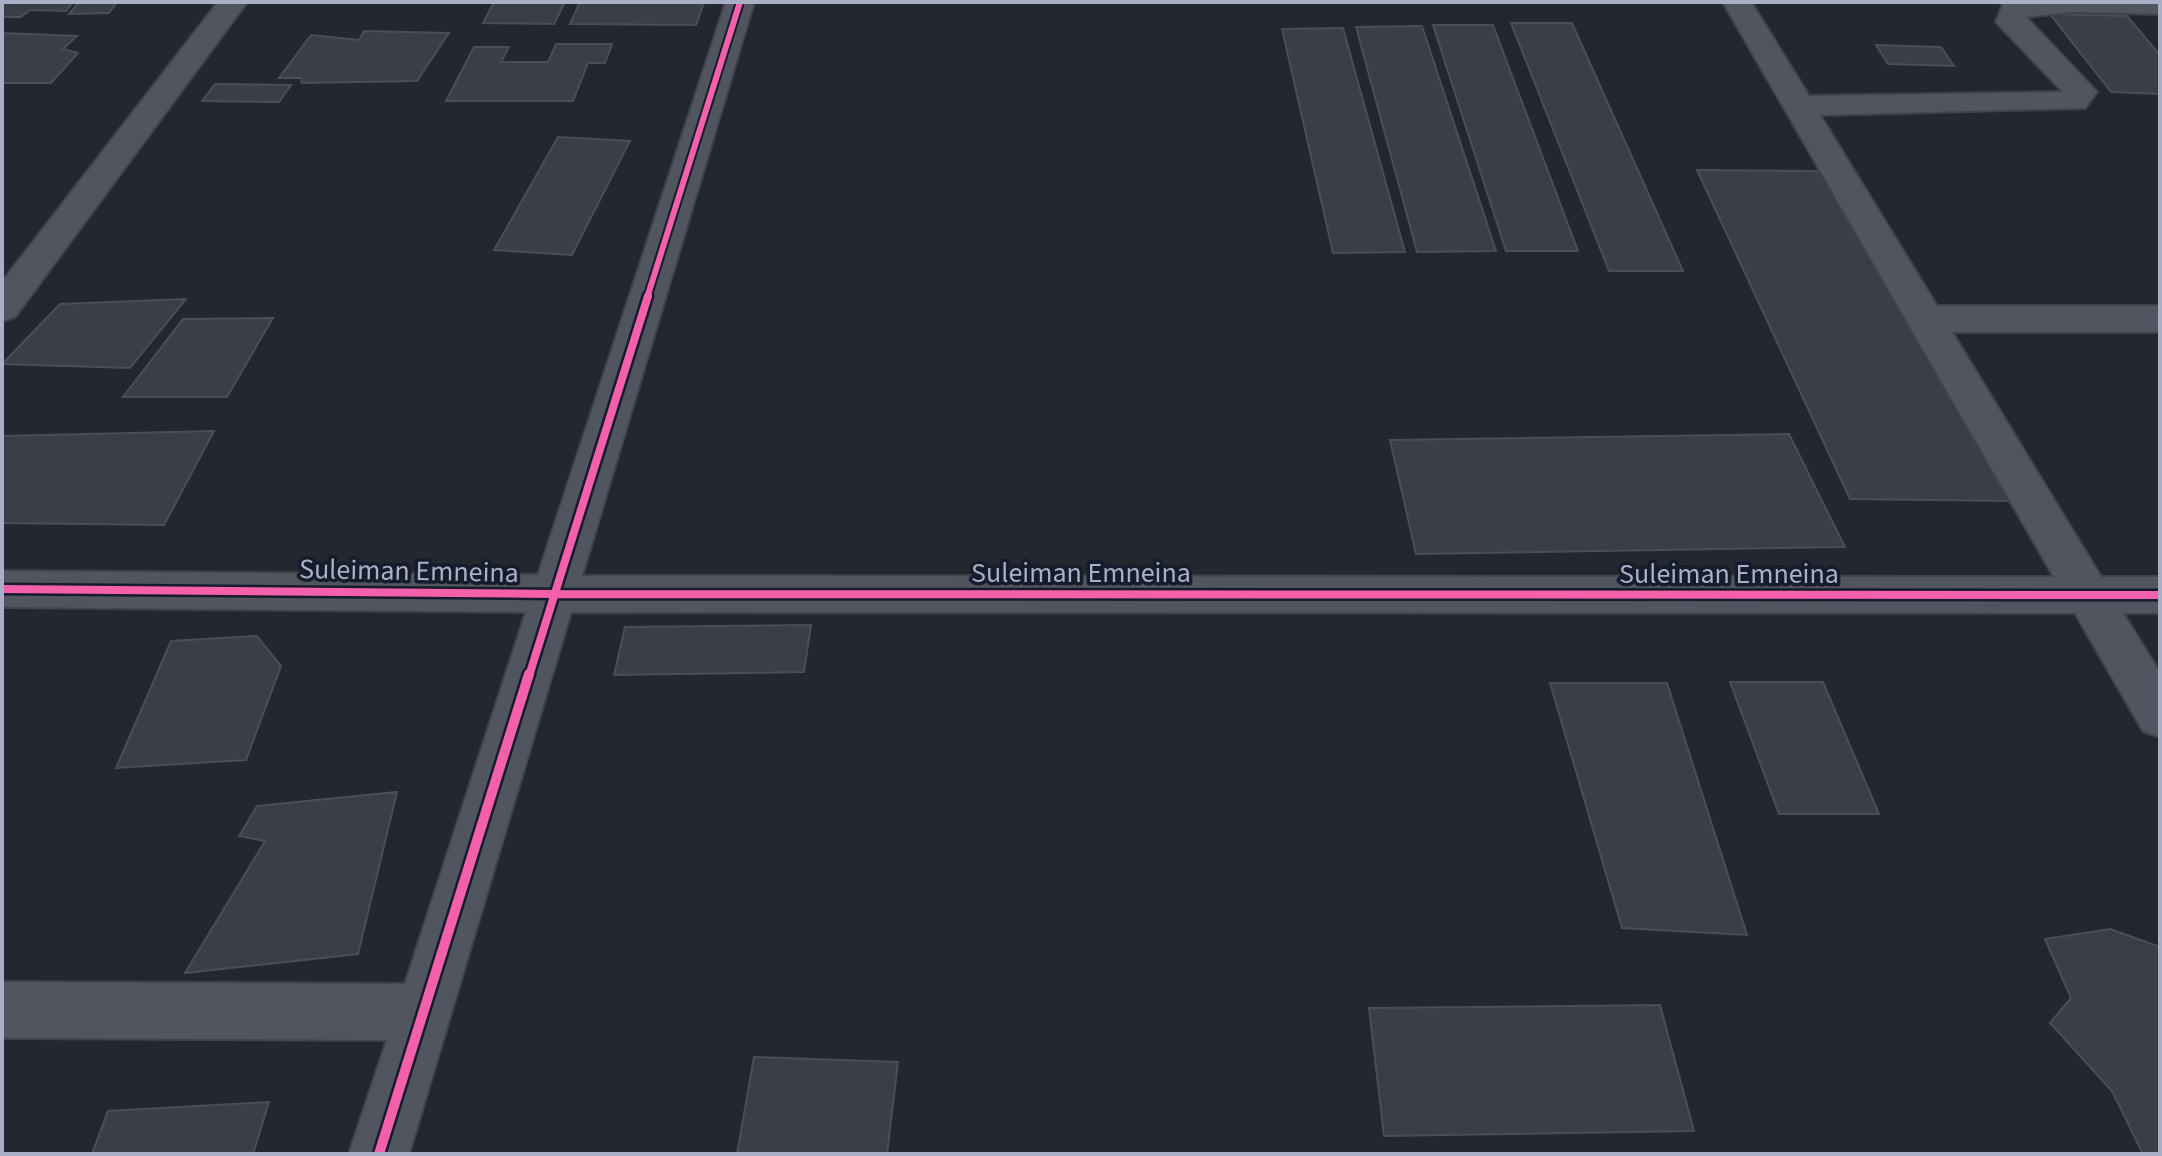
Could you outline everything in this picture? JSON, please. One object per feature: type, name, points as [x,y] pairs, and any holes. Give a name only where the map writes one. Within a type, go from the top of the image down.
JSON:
[{"type":"street","points":[[2,308],[233,2]]},
{"type":"street","points":[[379,1154],[740,2]]},
{"type":"street","points":[[1737,2],[2160,716]]},
{"type":"street","points":[[1799,106],[2074,101],[2081,92],[2011,22],[2013,10],[2073,3],[2160,5]]},
{"type":"street","points":[[1926,319],[2160,319]]},
{"type":"street","name":"Suleiman Emneina","points":[[2,589],[554,594],[2160,595]]},
{"type":"street","points":[[2,1010],[424,1012]]},
{"type":"building","points":[[2,2],[73,2],[66,11],[30,10],[21,17],[2,17]]},
{"type":"building","points":[[79,2],[117,2],[109,13],[69,14]]},
{"type":"building","points":[[494,2],[565,2],[554,24],[483,23]]},
{"type":"building","points":[[580,2],[704,2],[696,25],[570,24]]},
{"type":"building","points":[[2050,14],[2127,16],[2160,55],[2160,94],[2111,92]]},
{"type":"building","points":[[1511,23],[1572,23],[1683,271],[1609,271]]},
{"type":"building","points":[[1433,25],[1493,25],[1578,251],[1506,251]]},
{"type":"building","points":[[1422,26],[1496,251],[1417,252],[1356,27]]},
{"type":"building","points":[[1343,28],[1405,252],[1333,253],[1282,29]]},
{"type":"building","points":[[364,31],[449,33],[417,81],[302,83],[301,78],[279,78],[311,35],[359,40]]},
{"type":"building","points":[[2,33],[77,36],[63,49],[78,53],[51,83],[2,83]]},
{"type":"building","points":[[556,44],[612,44],[605,63],[588,63],[573,101],[446,101],[474,47],[509,47],[501,62],[548,62]]},
{"type":"building","points":[[1876,45],[1941,47],[1954,66],[1888,64]]},
{"type":"building","points":[[215,84],[291,85],[279,102],[202,101]]},
{"type":"building","points":[[558,137],[630,141],[572,255],[494,250]]},
{"type":"building","points":[[1697,170],[1826,171],[2012,501],[1850,499]]},
{"type":"building","points":[[186,299],[130,368],[2,364],[60,304]]},
{"type":"building","points":[[273,318],[227,397],[123,397],[183,319]]},
{"type":"building","points":[[214,431],[164,525],[2,523],[2,436]]},
{"type":"building","points":[[1789,434],[1845,547],[1416,554],[1390,440]]},
{"type":"building","points":[[811,625],[804,672],[614,675],[625,627]]},
{"type":"building","points":[[257,636],[281,666],[246,760],[116,768],[171,641]]},
{"type":"building","points":[[1730,682],[1823,682],[1879,814],[1779,814]]},
{"type":"building","points":[[1550,683],[1667,683],[1747,935],[1622,928]]},
{"type":"building","points":[[397,792],[358,954],[185,973],[265,841],[239,836],[257,806]]},
{"type":"building","points":[[2110,929],[2160,947],[2160,1154],[2143,1154],[2112,1091],[2050,1023],[2071,998],[2045,939]]},
{"type":"building","points":[[1660,1005],[1694,1131],[1384,1136],[1369,1008]]},
{"type":"building","points":[[754,1057],[898,1062],[887,1154],[737,1154]]},
{"type":"building","points":[[269,1102],[253,1154],[92,1154],[108,1111]]},
{"type":"cycle path","points":[[379,1154],[740,2]]},
{"type":"cycle path","points":[[2,589],[554,594],[2160,595]]}]
